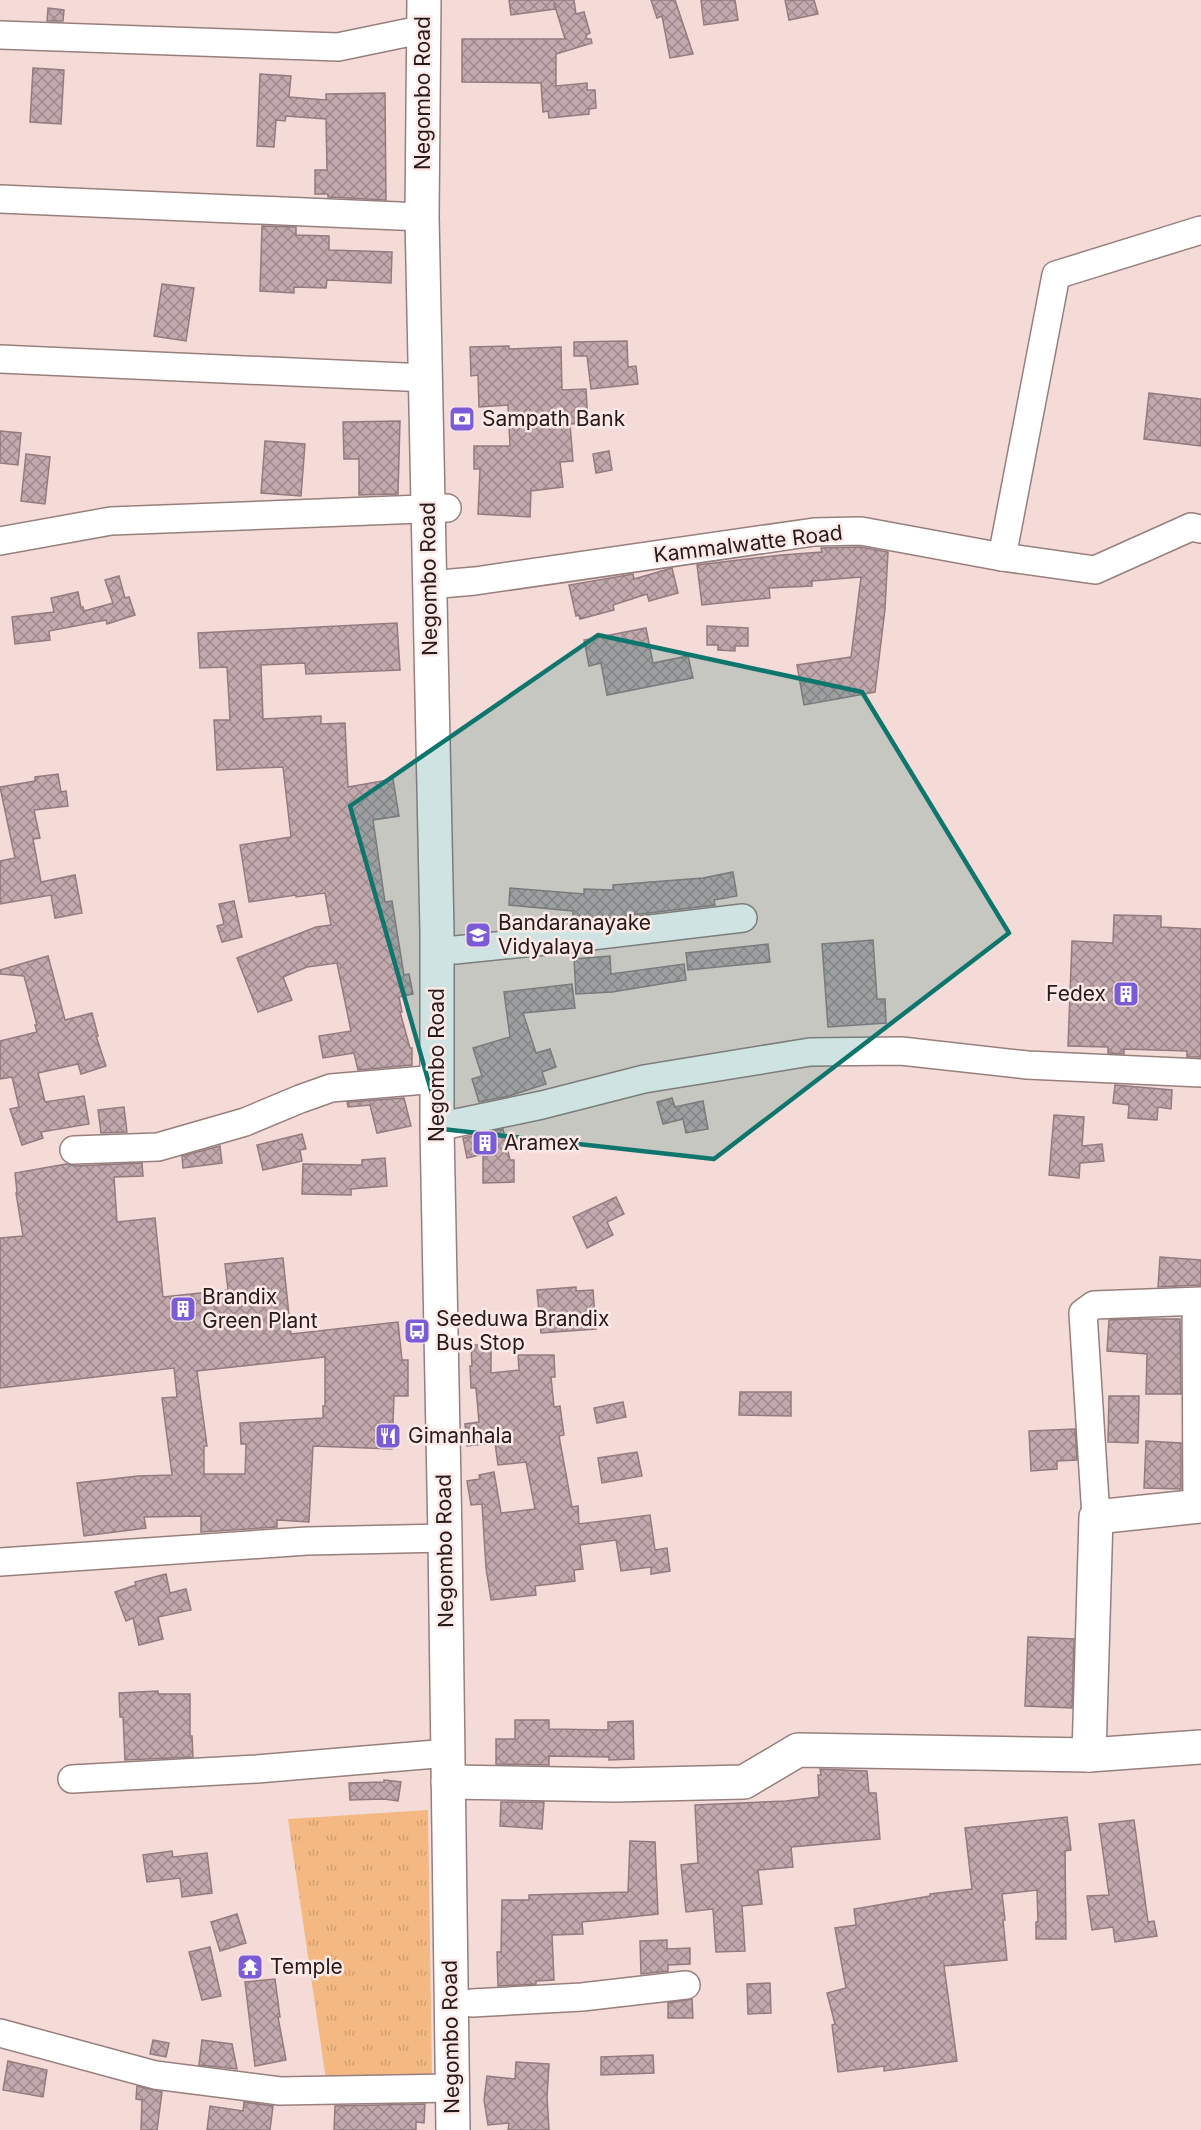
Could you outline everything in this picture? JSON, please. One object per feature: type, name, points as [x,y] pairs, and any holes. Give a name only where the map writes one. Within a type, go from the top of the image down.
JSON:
[{"type":"main road","name":"Negombo Road","points":[[440,0],[441,224],[437,508],[455,950],[448,1124],[445,1538],[454,1772],[472,2003],[475,2130]]},
{"type":"main road","name":"Negombo Road","points":[[424,15],[422,218],[427,378],[437,508]]},
{"type":"main road","name":"Negombo Road","points":[[439,585],[437,1079],[448,1124],[454,1772],[453,2130]]},
{"type":"main road","points":[[1089,1755],[1096,1517],[1199,1506]]},
{"type":"main road","points":[[454,1772],[615,1785],[744,1782],[798,1750],[1089,1755],[1201,1747]]},
{"type":"street","points":[[0,35],[338,47],[424,15]]},
{"type":"street","points":[[0,200],[422,218]]},
{"type":"street","points":[[1002,557],[1056,275],[1201,230]]},
{"type":"street","points":[[0,358],[427,378]]},
{"type":"street","points":[[0,541],[111,521],[239,514],[437,508]]},
{"type":"street","name":"Kammalwatte Road","points":[[439,585],[814,532],[861,531],[1002,557],[1095,570],[1191,527],[1201,529]]},
{"type":"street","points":[[455,950],[743,918]]},
{"type":"street","points":[[448,1124],[542,1105],[644,1079],[810,1052],[901,1051],[1027,1065],[1201,1073]]},
{"type":"street","points":[[74,1150],[158,1147],[246,1122],[331,1088],[437,1079]]},
{"type":"street","points":[[1096,1517],[1083,1313],[1094,1305],[1199,1302],[1199,1506]]},
{"type":"street","points":[[0,1562],[307,1541],[445,1538]]},
{"type":"street","points":[[72,1779],[257,1770],[454,1772]]},
{"type":"street","points":[[472,2003],[582,1997],[686,1985]]},
{"type":"street","points":[[0,2033],[155,2075],[280,2091],[452,2088]]},
{"type":"highlighted area","points":[[598,635],[862,692],[1009,933],[714,1159],[442,1129],[350,806]]},
{"type":"green space","points":[[428,1810],[432,2076],[326,2080],[288,1819]]},
{"type":"building","points":[[509,0],[574,0],[576,14],[584,12],[590,33],[586,35],[587,39],[591,39],[592,43],[556,54],[556,86],[587,83],[587,90],[595,90],[596,108],[589,109],[589,114],[549,118],[548,111],[543,112],[541,83],[462,82],[462,39],[565,39],[554,3],[555,9],[511,15]]},
{"type":"building","points":[[651,0],[675,0],[693,54],[670,58],[662,16],[657,18]]},
{"type":"building","points":[[701,0],[735,0],[738,20],[704,25]]},
{"type":"building","points":[[785,0],[814,0],[818,14],[789,20]]},
{"type":"building","points":[[48,8],[64,10],[63,21],[47,21]]},
{"type":"building","points":[[33,68],[64,70],[61,124],[30,122]]},
{"type":"building","points":[[260,74],[291,76],[289,97],[326,100],[326,94],[385,93],[386,200],[328,197],[328,194],[315,194],[315,170],[327,170],[326,119],[286,116],[285,121],[276,120],[274,147],[257,146]]},
{"type":"building","points":[[262,226],[296,227],[296,235],[329,236],[329,250],[392,252],[391,283],[327,280],[326,288],[294,287],[294,293],[260,291]]},
{"type":"building","points":[[162,284],[194,288],[186,341],[154,336]]},
{"type":"building","points":[[627,341],[628,367],[636,366],[638,384],[591,389],[587,356],[574,356],[574,342]]},
{"type":"building","points":[[509,346],[509,349],[561,347],[562,390],[586,389],[588,423],[570,424],[573,461],[560,462],[563,487],[531,491],[530,517],[478,514],[480,469],[474,469],[474,446],[510,446],[508,405],[479,407],[478,375],[471,376],[470,347]]},
{"type":"building","points":[[1149,393],[1201,399],[1201,446],[1144,439]]},
{"type":"building","points":[[400,421],[398,494],[359,495],[359,459],[344,459],[343,422]]},
{"type":"building","points":[[0,431],[21,433],[18,465],[0,463]]},
{"type":"building","points":[[265,441],[305,444],[301,496],[261,493]]},
{"type":"building","points":[[609,451],[612,470],[596,473],[593,454]]},
{"type":"building","points":[[26,454],[50,457],[45,504],[21,501]]},
{"type":"building","points":[[860,547],[888,552],[885,609],[875,692],[804,705],[797,665],[851,657],[861,577],[812,581],[812,586],[769,588],[770,598],[702,605],[697,565],[822,552],[821,548]]},
{"type":"building","points":[[672,568],[678,593],[649,601],[647,594],[613,605],[614,610],[580,619],[579,615],[576,616],[569,585],[633,574],[634,579]]},
{"type":"building","points":[[119,576],[125,598],[129,597],[135,615],[107,624],[106,620],[49,631],[50,640],[15,644],[12,617],[54,612],[51,598],[78,592],[84,611],[113,603],[105,580]]},
{"type":"building","points":[[397,623],[400,670],[306,674],[305,663],[261,665],[263,719],[321,716],[321,724],[345,723],[348,787],[393,779],[399,816],[373,820],[385,902],[392,901],[404,975],[409,974],[413,994],[399,997],[402,1012],[400,1012],[410,1048],[412,1048],[412,1065],[358,1070],[354,1053],[323,1058],[319,1036],[351,1031],[337,963],[307,967],[283,977],[292,1000],[258,1012],[237,958],[316,927],[331,925],[325,893],[249,902],[240,845],[291,837],[283,767],[217,770],[214,720],[230,720],[227,667],[200,668],[198,633]]},
{"type":"building","points":[[707,626],[748,628],[748,646],[735,646],[735,651],[718,650],[718,645],[707,645]]},
{"type":"building","points":[[646,628],[653,663],[688,656],[693,678],[607,695],[601,663],[589,666],[584,640]]},
{"type":"building","points":[[58,774],[61,792],[66,791],[68,806],[34,810],[40,838],[33,839],[41,882],[75,875],[82,913],[55,918],[51,895],[0,904],[0,861],[15,858],[0,787],[35,781],[35,777]]},
{"type":"building","points":[[733,872],[737,896],[714,900],[715,905],[583,921],[573,919],[573,911],[509,905],[510,888],[584,894],[584,889],[613,890],[613,885],[703,878]]},
{"type":"building","points":[[234,901],[242,937],[222,942],[217,926],[224,924],[219,904]]},
{"type":"building","name":"Fedex","points":[[1114,915],[1161,916],[1161,927],[1201,929],[1201,1057],[1187,1057],[1187,1051],[1124,1049],[1124,1054],[1108,1053],[1108,1047],[1068,1046],[1072,941],[1113,943]]},
{"type":"building","points":[[873,940],[877,999],[885,999],[886,1023],[828,1027],[822,944]]},
{"type":"building","points":[[768,944],[770,962],[688,970],[686,953]]},
{"type":"building","points":[[48,956],[65,1020],[92,1013],[98,1036],[96,1036],[106,1066],[81,1074],[78,1064],[38,1073],[45,1102],[84,1096],[89,1124],[41,1132],[43,1138],[22,1145],[10,1109],[19,1107],[12,1077],[0,1079],[0,1041],[37,1032],[35,1025],[37,1025],[24,976],[0,974],[0,970]]},
{"type":"building","points":[[610,956],[611,974],[684,964],[686,980],[612,992],[576,994],[574,959]]},
{"type":"building","points":[[572,984],[575,1008],[523,1013],[536,1053],[550,1049],[556,1067],[542,1072],[546,1084],[509,1096],[479,1102],[472,1079],[482,1076],[473,1048],[510,1037],[504,992]]},
{"type":"building","points":[[1115,1085],[1172,1090],[1171,1109],[1158,1107],[1157,1120],[1128,1118],[1129,1105],[1113,1103]]},
{"type":"building","points":[[404,1098],[411,1126],[377,1133],[370,1105],[348,1107],[347,1102]]},
{"type":"building","points":[[672,1098],[675,1107],[703,1101],[708,1129],[686,1133],[683,1119],[663,1124],[657,1102]]},
{"type":"building","points":[[124,1107],[127,1132],[101,1133],[98,1110]]},
{"type":"building","points":[[1054,1115],[1084,1117],[1082,1146],[1102,1144],[1104,1161],[1080,1163],[1079,1178],[1049,1175]]},
{"type":"building","points":[[503,1129],[510,1160],[514,1160],[514,1182],[483,1183],[483,1154],[467,1158],[463,1138]]},
{"type":"building","points":[[302,1134],[306,1149],[300,1150],[302,1161],[263,1170],[257,1145]]},
{"type":"building","points":[[220,1146],[222,1163],[183,1168],[182,1156]]},
{"type":"building","points":[[385,1158],[387,1186],[351,1189],[351,1195],[302,1194],[303,1164],[362,1165],[362,1160]]},
{"type":"building","points":[[142,1163],[143,1176],[114,1177],[117,1222],[155,1218],[163,1297],[228,1290],[225,1264],[283,1258],[291,1334],[398,1322],[402,1360],[408,1360],[408,1396],[394,1396],[392,1449],[313,1446],[309,1522],[277,1520],[277,1527],[201,1532],[201,1516],[144,1517],[146,1528],[84,1536],[77,1483],[138,1476],[172,1475],[162,1398],[177,1397],[174,1368],[0,1388],[0,1238],[23,1236],[15,1173],[66,1164],[75,1166]],"holes":[[[325,1357],[325,1406],[323,1406],[323,1418],[240,1423],[241,1444],[246,1444],[245,1474],[204,1474],[204,1446],[207,1446],[197,1371]]]},
{"type":"building","points":[[616,1197],[624,1214],[607,1222],[613,1235],[587,1248],[573,1217]]},
{"type":"building","points":[[1160,1257],[1201,1260],[1201,1285],[1158,1287]]},
{"type":"building","points":[[576,1287],[576,1291],[593,1290],[596,1329],[541,1333],[537,1290]]},
{"type":"building","points":[[1180,1319],[1181,1394],[1146,1394],[1147,1354],[1107,1351],[1109,1320]]},
{"type":"building","points":[[471,1345],[491,1345],[491,1373],[519,1370],[518,1355],[554,1355],[555,1377],[551,1377],[554,1407],[560,1406],[564,1435],[559,1436],[572,1507],[578,1506],[579,1524],[650,1515],[655,1550],[667,1548],[670,1571],[651,1574],[651,1567],[621,1571],[616,1540],[580,1545],[583,1569],[574,1570],[575,1581],[535,1586],[536,1595],[491,1600],[486,1568],[482,1504],[471,1505],[467,1481],[480,1479],[479,1475],[494,1472],[501,1513],[535,1509],[526,1462],[498,1465],[495,1443],[467,1446],[465,1424],[479,1422],[476,1388],[471,1388]]},
{"type":"building","points":[[740,1392],[791,1392],[791,1416],[739,1415]]},
{"type":"building","points":[[1109,1396],[1139,1396],[1138,1443],[1108,1442]]},
{"type":"building","points":[[623,1402],[626,1417],[597,1423],[594,1408]]},
{"type":"building","points":[[1075,1429],[1077,1460],[1057,1461],[1057,1469],[1031,1471],[1029,1431]]},
{"type":"building","points":[[1146,1441],[1181,1443],[1181,1489],[1144,1488]]},
{"type":"building","points":[[637,1452],[642,1476],[602,1483],[598,1458]]},
{"type":"building","points":[[166,1574],[170,1593],[186,1589],[191,1610],[158,1617],[163,1639],[139,1645],[133,1618],[126,1621],[115,1592],[136,1585],[135,1582]]},
{"type":"building","points":[[1028,1637],[1074,1639],[1072,1708],[1025,1706]]},
{"type":"building","points":[[158,1691],[158,1694],[190,1694],[190,1736],[192,1736],[193,1757],[125,1760],[123,1717],[120,1717],[119,1693]]},
{"type":"building","points":[[515,1720],[549,1720],[549,1729],[608,1730],[608,1722],[633,1721],[634,1759],[609,1760],[609,1757],[549,1756],[549,1765],[496,1764],[496,1739],[515,1739]]},
{"type":"building","points":[[820,1769],[867,1771],[869,1793],[876,1793],[880,1839],[791,1847],[793,1867],[758,1870],[762,1904],[742,1906],[745,1951],[716,1952],[713,1909],[686,1912],[681,1865],[698,1863],[695,1805],[786,1801],[819,1797]]},
{"type":"building","points":[[384,1780],[401,1782],[398,1801],[350,1800],[349,1783],[384,1782]]},
{"type":"building","points":[[501,1802],[544,1802],[542,1829],[500,1826]]},
{"type":"building","points":[[1067,1817],[1071,1850],[1065,1851],[1066,1939],[1036,1939],[1037,1890],[1002,1894],[1007,1960],[944,1966],[957,2061],[884,2071],[884,2066],[838,2072],[832,2025],[835,2024],[827,1993],[846,1988],[835,1928],[856,1925],[854,1909],[930,1896],[930,1894],[972,1889],[965,1828]]},
{"type":"building","points":[[1134,1820],[1148,1922],[1154,1921],[1157,1936],[1115,1942],[1113,1927],[1092,1930],[1087,1896],[1109,1895],[1099,1824]]},
{"type":"building","points":[[630,1841],[655,1842],[658,1914],[582,1922],[583,1934],[552,1935],[554,1980],[536,1981],[536,1984],[498,1986],[497,1952],[501,1952],[502,1900],[529,1900],[529,1895],[628,1892]]},
{"type":"building","points":[[172,1851],[173,1857],[207,1853],[212,1893],[182,1897],[180,1878],[147,1882],[143,1855]]},
{"type":"building","points":[[237,1914],[246,1943],[220,1951],[211,1922]]},
{"type":"building","points":[[667,1940],[667,1949],[690,1948],[690,1964],[668,1965],[668,1971],[641,1974],[640,1941]]},
{"type":"building","points":[[210,1947],[221,1996],[202,2000],[189,1952]]},
{"type":"building","points":[[275,1979],[280,2017],[278,2017],[286,2060],[255,2066],[245,1982]]},
{"type":"building","points":[[770,1983],[771,2013],[748,2014],[747,1984]]},
{"type":"building","points":[[692,1999],[693,2018],[668,2018],[668,2003]]},
{"type":"building","points":[[153,2040],[169,2043],[166,2057],[150,2054]]},
{"type":"building","points":[[202,2040],[232,2044],[237,2069],[199,2065]]},
{"type":"building","points":[[653,2055],[654,2073],[601,2075],[601,2057]]},
{"type":"building","points":[[8,2061],[47,2070],[43,2097],[3,2090]]},
{"type":"building","points":[[516,2062],[549,2064],[547,2097],[549,2130],[508,2130],[509,2123],[488,2125],[484,2100],[487,2076],[515,2079]]},
{"type":"building","points":[[137,2086],[162,2092],[157,2130],[141,2130],[142,2100],[136,2099]]},
{"type":"building","points":[[244,2102],[273,2106],[270,2130],[207,2130],[210,2106],[243,2111]]},
{"type":"building","points":[[425,2104],[424,2123],[416,2122],[416,2130],[334,2130],[335,2106]]},
{"type":"place","name":"Sampath Bank","points":[[462,419]]},
{"type":"place","name":"Bandaranayake Vidyalaya","points":[[478,935]]},
{"type":"place","name":"Fedex","points":[[1126,994]]},
{"type":"place","name":"Aramex","points":[[485,1143]]},
{"type":"place","name":"Brandix Green Plant","points":[[183,1309]]},
{"type":"place","name":"Seeduwa Brandix Bus Stop","points":[[417,1331]]},
{"type":"place","name":"Gimanhala","points":[[388,1436]]},
{"type":"place","name":"Temple","points":[[250,1967]]}]
